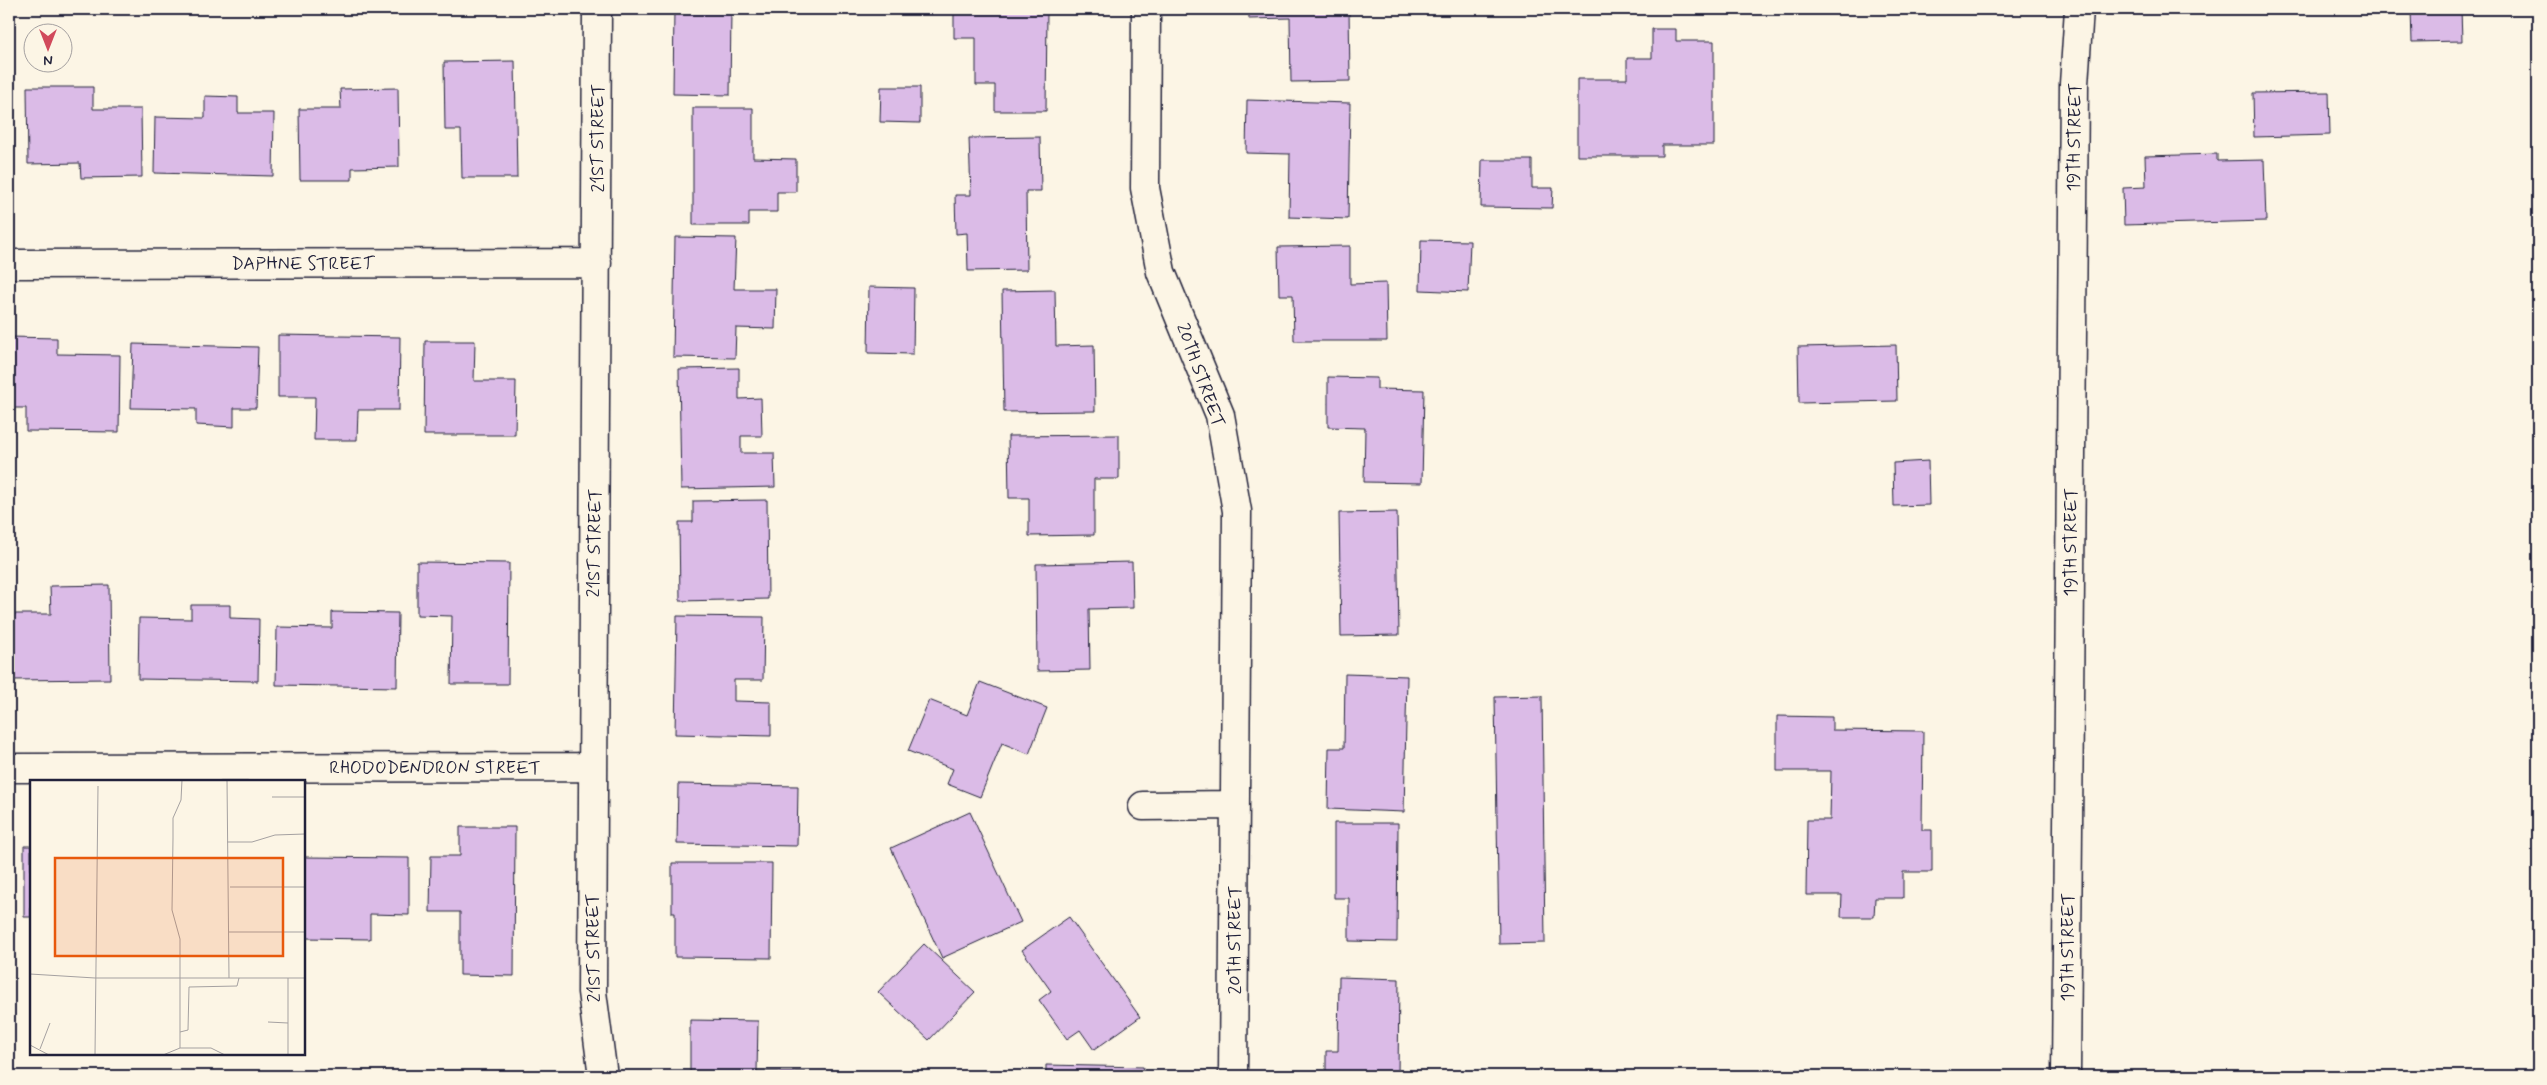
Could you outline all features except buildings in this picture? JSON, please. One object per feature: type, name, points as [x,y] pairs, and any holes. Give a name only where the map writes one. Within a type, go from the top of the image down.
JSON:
[{"type":"street","name":"21ST STREET","points":[[597,9],[592,992],[603,1076]]},
{"type":"street","name":"20TH STREET","points":[[1146,9],[1146,188],[1161,272],[1220,415],[1237,511],[1233,1076]]},
{"type":"street","name":"19TH STREET","points":[[2066,1076],[2074,94],[2079,9]]},
{"type":"street","name":"DAPHNE STREET","points":[[9,264],[597,263]]},
{"type":"street","name":"RHODODENDRON STREET","points":[[9,768],[592,766]]},
{"type":"street","points":[[1142,806],[1234,805]]}]
